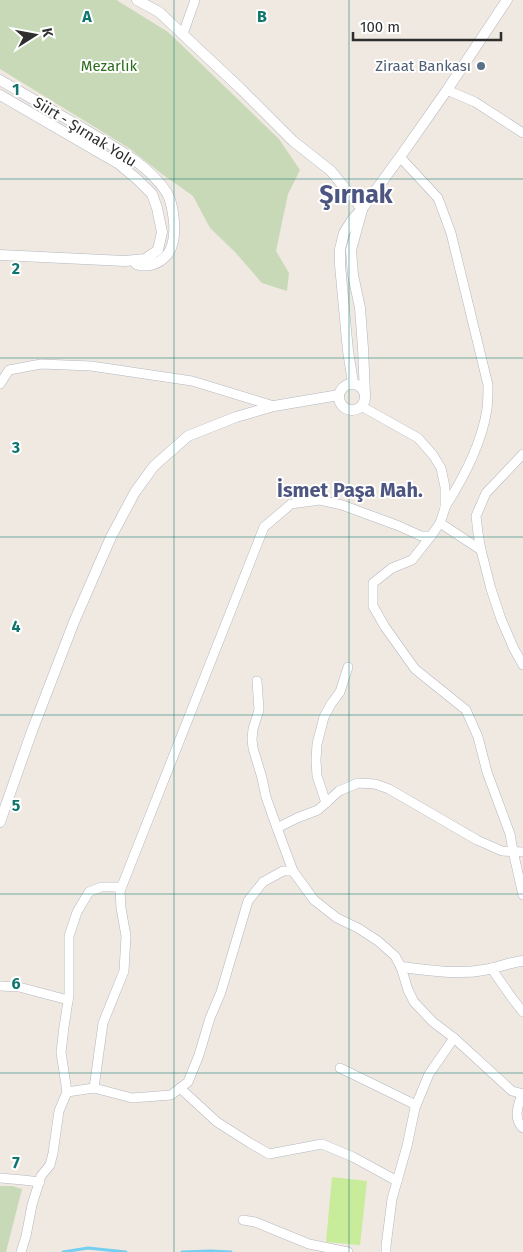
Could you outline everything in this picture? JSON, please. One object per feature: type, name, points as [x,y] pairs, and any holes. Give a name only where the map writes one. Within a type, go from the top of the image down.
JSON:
[{"type":"street","points":[[137,0],[159,12],[293,141],[331,171],[362,209]]},
{"type":"street","points":[[182,34],[195,0]]},
{"type":"street","points":[[353,383],[342,284],[340,248],[344,233],[448,90],[507,0]]},
{"type":"street","name":"Siirt - Şırnak Yolu","points":[[0,80],[125,154],[147,170],[162,186],[168,195],[172,207],[173,245],[159,262],[152,265],[140,266],[125,261]]},
{"type":"street","points":[[448,90],[475,102],[523,133]]},
{"type":"street","name":"Siirt - Şırnak Yolu","points":[[0,95],[119,164],[152,194],[162,232],[158,250],[145,259],[125,261]]},
{"type":"street","points":[[400,158],[438,198],[451,233],[488,385],[487,408],[478,441],[440,522],[412,560],[392,568],[373,583],[373,606],[385,627],[415,669],[466,710],[478,737],[487,772],[510,834],[523,895]]},
{"type":"street","points":[[362,209],[351,250],[353,275],[360,308],[363,348],[365,394],[365,398],[362,406],[354,410],[346,409],[341,403],[339,396],[345,385],[353,383],[361,387],[365,394]]},
{"type":"street","points":[[0,255],[125,261]]},
{"type":"street","points":[[0,384],[9,370],[41,364],[91,366],[192,381],[274,406]]},
{"type":"street","points":[[0,822],[32,731],[74,622],[111,537],[135,492],[154,466],[188,436],[236,417],[274,406],[339,396]]},
{"type":"street","points":[[362,406],[418,438],[433,455],[441,468],[445,487],[445,508]]},
{"type":"street","points":[[523,454],[486,493],[476,516],[481,550],[491,589],[501,619],[523,664]]},
{"type":"street","points":[[94,1088],[103,1023],[124,972],[126,936],[121,908],[121,887],[264,527],[291,504],[320,500],[342,505],[421,536],[431,536]]},
{"type":"street","points":[[440,522],[481,550]]},
{"type":"street","points":[[326,803],[317,776],[316,744],[324,717],[340,692],[348,667]]},
{"type":"street","points":[[256,681],[259,710],[253,729],[252,748],[261,772],[266,797],[293,871],[314,900],[337,918],[358,928],[378,941],[396,956],[414,1002],[432,1022],[454,1038],[512,1091],[523,1094],[517,1110],[519,1125],[523,1128]]},
{"type":"street","points":[[277,828],[318,810],[339,791],[358,782],[375,784],[389,789],[477,840],[502,851],[523,852]]},
{"type":"street","points":[[67,1092],[94,1088],[132,1098],[171,1094],[188,1082],[223,984],[248,901],[263,882],[283,871],[293,871]]},
{"type":"street","points":[[21,1252],[41,1176],[50,1165],[59,1111],[67,1092],[62,1052],[68,1000],[69,936],[77,912],[89,892],[101,887],[121,887]]},
{"type":"street","points":[[401,967],[457,972],[484,970],[523,961]]},
{"type":"street","points":[[491,968],[523,1012]]},
{"type":"street","points":[[0,986],[19,986],[68,1000]]},
{"type":"street","points":[[386,1252],[392,1199],[416,1105],[429,1074],[454,1038]]},
{"type":"street","points":[[340,1068],[416,1105]]},
{"type":"street","points":[[180,1088],[217,1122],[269,1154],[322,1144],[353,1157],[397,1181]]},
{"type":"street","points":[[0,1178],[40,1182]]},
{"type":"street","points":[[243,1220],[255,1222],[308,1244],[348,1252]]},
{"type":"green space","name":"Mezarlık","points":[[0,0],[117,0],[168,32],[279,139],[300,170],[288,194],[276,251],[289,273],[287,291],[262,283],[235,252],[210,228],[193,196],[129,148],[0,69]]},
{"type":"green space","points":[[332,1177],[367,1181],[360,1245],[326,1242]]},
{"type":"green space","points":[[0,1186],[12,1186],[22,1189],[6,1252],[0,1252]]},
{"type":"waterway","points":[[63,1252],[88,1248],[126,1252]]},
{"type":"waterway","points":[[182,1252],[231,1252]]},
{"type":"place","name":"Ziraat Bankası","points":[[481,66]]},
{"type":"district","name":"Şırnak","points":[[356,194]]},
{"type":"district","name":"İsmet Paşa Mah.","points":[[350,490]]}]
